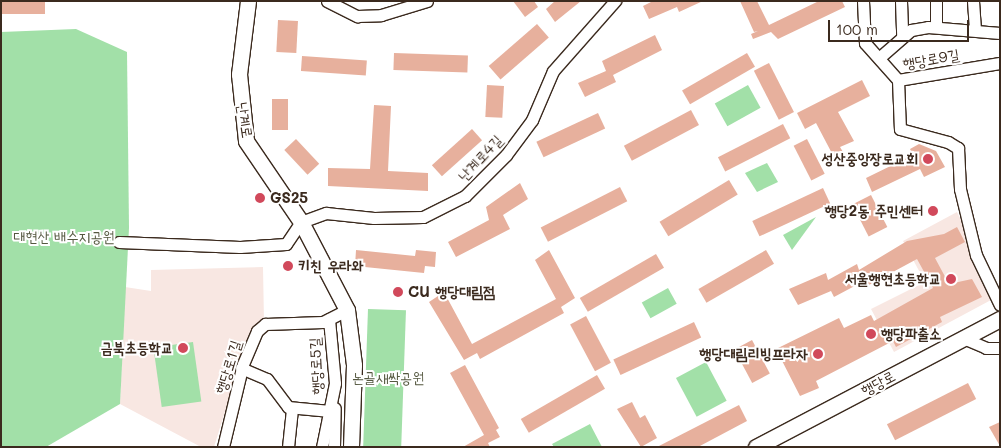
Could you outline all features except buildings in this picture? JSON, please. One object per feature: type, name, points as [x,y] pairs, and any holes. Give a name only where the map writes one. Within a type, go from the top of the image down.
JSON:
[{"type":"main road","name":"난계로","points":[[248,1],[239,74],[246,141],[301,222],[347,310],[354,365],[351,447]]},
{"type":"main road","name":"행당로","points":[[756,447],[1000,320]]},
{"type":"street","points":[[327,1],[358,16],[381,16],[427,1]]},
{"type":"street","name":"난계로4길","points":[[301,222],[326,213],[374,218],[423,217],[465,196],[506,155],[532,120],[553,70],[615,1]]},
{"type":"street","name":"행당로9길","points":[[863,1],[865,43],[880,57],[898,80],[900,129],[948,142],[958,148],[960,189],[976,255],[1000,305]]},
{"type":"street","points":[[902,1],[902,37]]},
{"type":"street","points":[[936,1],[936,27]]},
{"type":"street","points":[[972,1],[975,30]]},
{"type":"street","points":[[880,57],[911,30],[936,27],[1000,33]]},
{"type":"street","name":"행당로9길","points":[[898,80],[1000,63]]},
{"type":"street","points":[[118,242],[240,247],[286,244],[301,222]]},
{"type":"street","name":"행당로1길","points":[[223,447],[249,344],[265,324],[330,319],[347,310]]},
{"type":"street","name":"행당로5길","points":[[322,447],[334,399],[330,319]]},
{"type":"street","points":[[963,338],[986,348],[1000,348]]},
{"type":"street","points":[[242,368],[266,379],[284,404],[292,408],[288,447]]},
{"type":"street","points":[[334,399],[334,447]]},
{"type":"street","name":"행당로5길","points":[[292,408],[330,411]]},
{"type":"shaded area","name":"서울행현초등학교","points":[[957,212],[968,234],[970,256],[991,300],[894,352],[871,309],[925,282],[903,241]]},
{"type":"shaded area","name":"금북초등학교","points":[[263,267],[264,322],[254,327],[248,337],[214,447],[201,447],[120,404],[125,287],[151,291],[151,270]]},
{"type":"green space","name":"대현산 배수지공원","points":[[76,29],[127,52],[129,228],[120,404],[46,447],[1,447],[1,32]]},
{"type":"green space","points":[[748,85],[761,108],[727,126],[715,103]]},
{"type":"green space","points":[[767,163],[778,182],[757,192],[745,173]]},
{"type":"green space","points":[[816,217],[792,250],[783,235]]},
{"type":"green space","points":[[668,288],[677,304],[650,318],[642,303]]},
{"type":"green space","name":"논골새싹공원","points":[[368,309],[406,310],[401,447],[363,447]]},
{"type":"green space","points":[[193,342],[201,401],[162,407],[153,348]]},
{"type":"green space","points":[[706,362],[727,401],[697,417],[676,378]]},
{"type":"green space","points":[[590,424],[602,447],[554,447],[552,444]]},
{"type":"place","name":"성산중앙장로교회","points":[[928,159]]},
{"type":"place","name":"GS25","points":[[260,198]]},
{"type":"place","name":"행당2동 주민센터","points":[[933,211]]},
{"type":"place","name":"키친 우라와","points":[[288,266]]},
{"type":"place","name":"서울행현초등학교","points":[[951,279]]},
{"type":"place","name":"CU 행당대림점","points":[[398,292]]},
{"type":"place","name":"행당파출소","points":[[871,334]]},
{"type":"place","name":"금북초등학교","points":[[183,348]]},
{"type":"place","name":"행당대림리빙프라자","points":[[818,354]]}]
